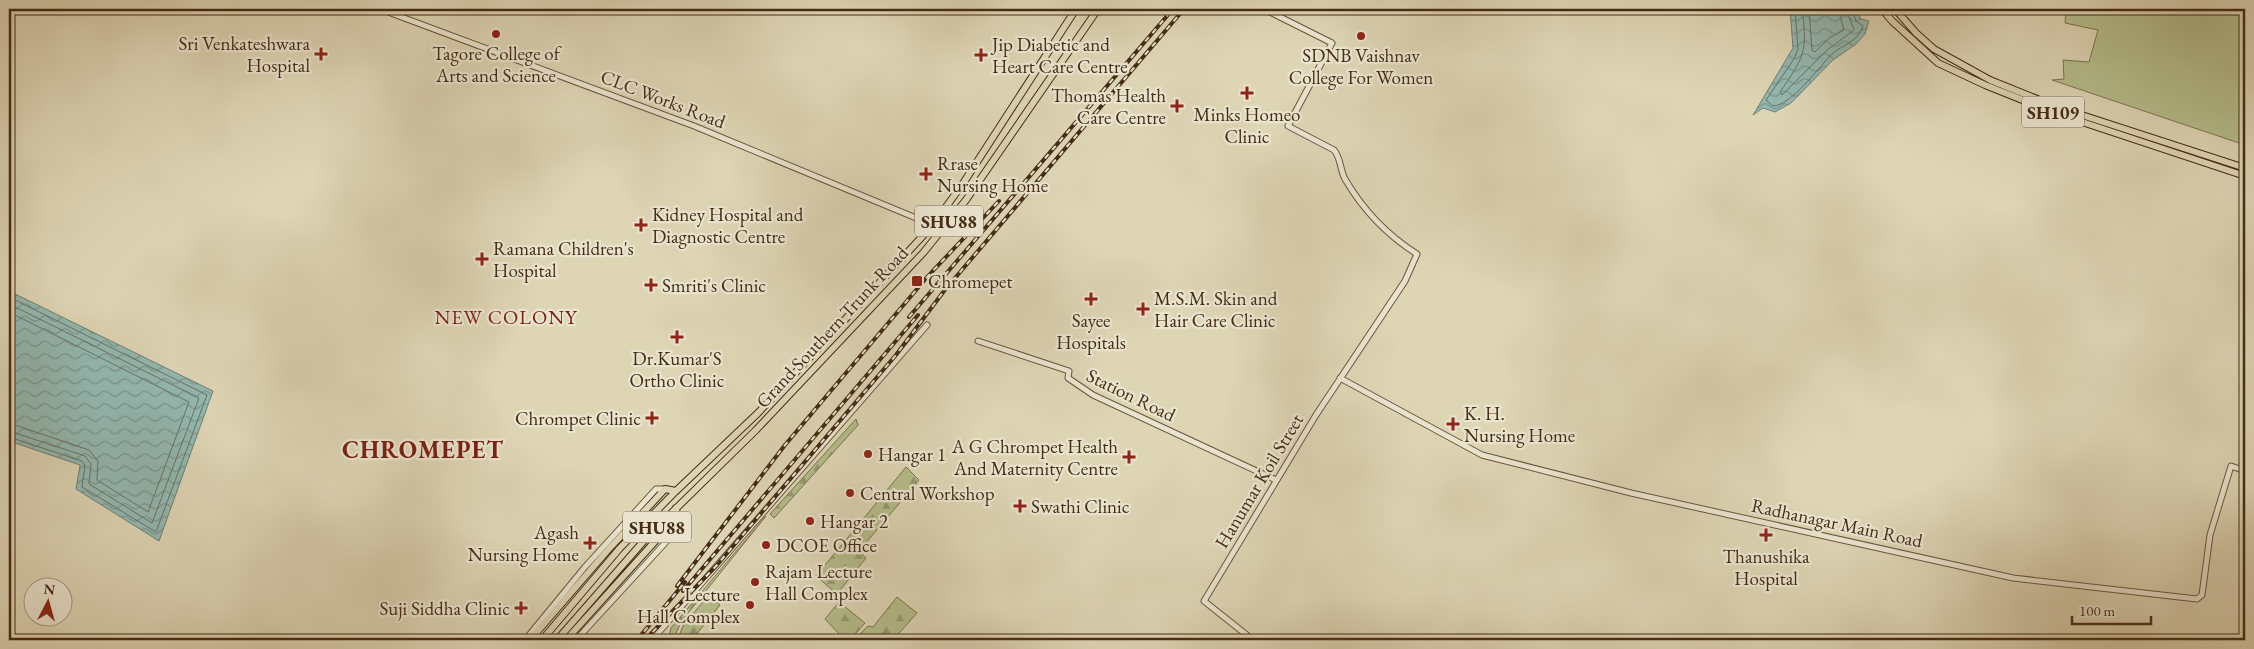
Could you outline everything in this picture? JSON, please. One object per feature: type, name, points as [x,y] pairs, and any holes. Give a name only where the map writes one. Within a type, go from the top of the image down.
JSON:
[{"type":"main road","name":"Grand Southern Trunk Road","points":[[542,640],[620,548],[676,490],[758,413],[933,225],[964,182],[1076,9]]},
{"type":"main road","name":"Grand Southern Trunk Road","points":[[557,640],[676,508],[756,430],[923,253],[972,192],[1098,9]]},
{"type":"main road","name":"SH109","points":[[1882,9],[1892,21],[1938,63],[1984,85],[2055,113],[2245,176]]},
{"type":"main road","name":"SH109","points":[[1895,9],[1916,33],[1934,49],[1990,80],[2058,107],[2245,168]]},
{"type":"main road","points":[[530,640],[665,489],[676,490]]},
{"type":"main road","points":[[566,640],[668,527],[677,516],[676,508]]},
{"type":"street","name":"CLC Works Road","points":[[380,9],[694,126],[933,225]]},
{"type":"street","name":"Hanumar Koil Street","points":[[1254,640],[1204,601],[1276,480],[1340,378],[1400,288],[1417,254],[1388,233],[1361,204],[1344,177],[1334,150],[1288,126],[1332,43],[1264,9]]},
{"type":"street","points":[[652,640],[927,325]]},
{"type":"street","name":"Station Road","points":[[978,341],[1069,371],[1068,378],[1071,382],[1093,395],[1276,480]]},
{"type":"street","name":"Radhanagar Main Road","points":[[1340,378],[1473,451],[1492,458],[1631,493],[2013,578],[2197,599],[2202,595],[2210,535],[2231,466],[2245,471]]},
{"type":"street","points":[[525,640],[626,520],[656,489],[665,489]]},
{"type":"street","points":[[576,640],[677,530],[677,516]]},
{"type":"green space","points":[[2066,9],[2245,9],[2245,145],[2052,80],[2064,79],[2063,60],[2089,62],[2098,30],[2065,23]]},
{"type":"green space","points":[[856,419],[858,425],[774,518],[770,514]]},
{"type":"green space","points":[[906,467],[919,480],[859,551],[866,558],[837,594],[816,576]]},
{"type":"green space","points":[[766,516],[681,622],[673,640],[668,640],[671,628]]},
{"type":"green space","points":[[709,595],[720,605],[692,640],[677,640],[684,624]]},
{"type":"green space","points":[[897,597],[917,613],[893,640],[881,640],[874,635],[869,640],[864,640],[858,636],[868,626],[873,627]]},
{"type":"green space","points":[[839,602],[865,623],[850,640],[840,640],[842,637],[825,619]]},
{"type":"water","points":[[1790,9],[1856,9],[1861,19],[1869,21],[1865,34],[1856,44],[1833,60],[1791,103],[1775,112],[1763,108],[1753,115],[1793,48]]},
{"type":"water","points":[[9,291],[213,391],[159,541],[76,489],[80,465],[9,441]]},
{"type":"railway","points":[[909,317],[1173,9]]},
{"type":"railway","points":[[645,640],[717,565],[896,355],[944,291],[1184,9]]},
{"type":"railway","points":[[677,586],[785,445],[928,276],[999,201]]},
{"type":"railway","points":[[683,591],[918,315]]},
{"type":"railway","points":[[637,640],[685,582]]},
{"type":"place","name":"Tagore College of Arts and Science","points":[[496,34]]},
{"type":"place","name":"SDNB Vaishnav College For Women","points":[[1361,36]]},
{"type":"place","name":"Sri Venkateshwara Hospital","points":[[321,54]]},
{"type":"place","name":"Jip Diabetic and Heart Care Centre","points":[[981,55]]},
{"type":"place","name":"Minks Homeo Clinic","points":[[1247,93]]},
{"type":"place","name":"Thomas Health Care Centre","points":[[1177,106]]},
{"type":"place","name":"Rrase Nursing Home","points":[[926,174]]},
{"type":"place","name":"Kidney Hospital and Diagnostic Centre","points":[[641,225]]},
{"type":"place","name":"Ramana Children's Hospital","points":[[482,259]]},
{"type":"place","name":"Chromepet","points":[[917,281]]},
{"type":"place","name":"Smriti's Clinic","points":[[651,285]]},
{"type":"place","name":"Sayee Hospitals","points":[[1091,299]]},
{"type":"place","name":"M.S.M. Skin and Hair Care Clinic","points":[[1143,309]]},
{"type":"place","name":"Dr.Kumar'S Ortho Clinic","points":[[677,337]]},
{"type":"place","name":"Chrompet Clinic","points":[[652,418]]},
{"type":"place","name":"K. H. Nursing Home","points":[[1453,424]]},
{"type":"place","name":"Hangar 1","points":[[868,454]]},
{"type":"place","name":"A G Chrompet Health And Maternity Centre","points":[[1129,457]]},
{"type":"place","name":"Central Workshop","points":[[850,493]]},
{"type":"place","name":"Swathi Clinic","points":[[1020,506]]},
{"type":"place","name":"Hangar 2","points":[[810,521]]},
{"type":"place","name":"Thanushika Hospital","points":[[1766,535]]},
{"type":"place","name":"Agash Nursing Home","points":[[590,543]]},
{"type":"place","name":"DCOE Office","points":[[766,545]]},
{"type":"place","name":"Rajam Lecture Hall Complex","points":[[755,582]]},
{"type":"place","name":"Lecture Hall Complex","points":[[750,605]]},
{"type":"place","name":"Suji Siddha Clinic","points":[[521,608]]},
{"type":"district","name":"NEW COLONY","points":[[506,317]]},
{"type":"district","name":"CHROMEPET","points":[[423,449]]}]
